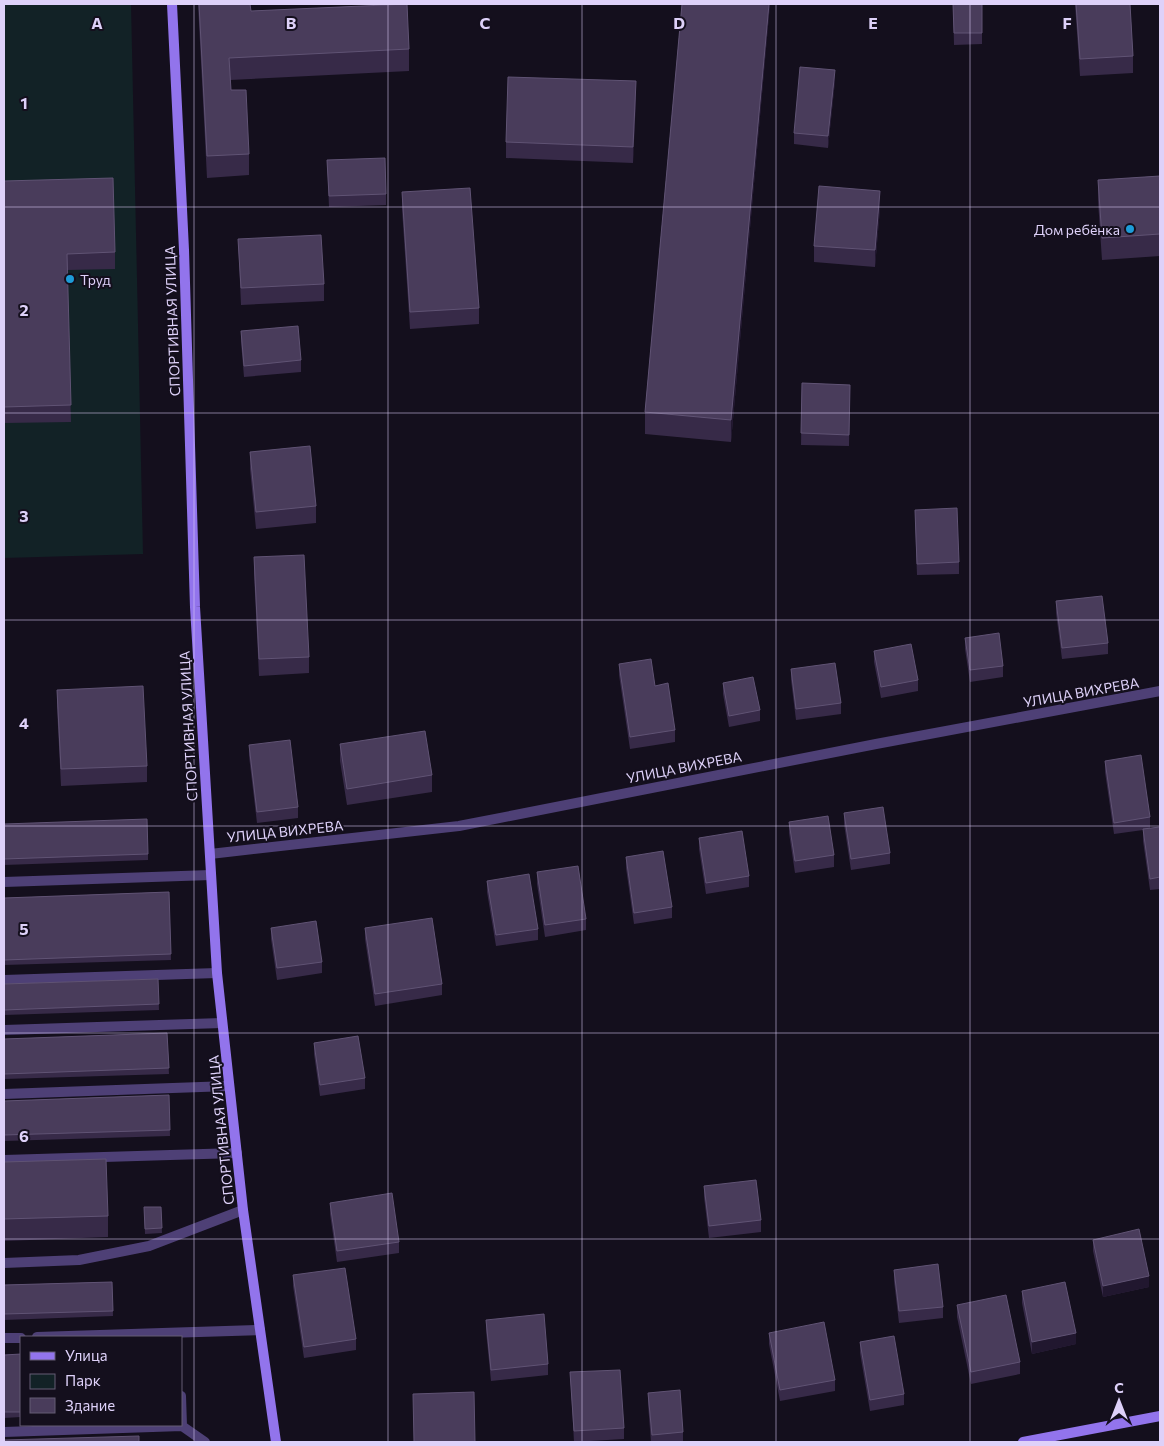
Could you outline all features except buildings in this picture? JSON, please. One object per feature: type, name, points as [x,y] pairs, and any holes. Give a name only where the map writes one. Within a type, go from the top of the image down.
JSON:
[{"type":"street","name":"СПОРТИВНАЯ УЛИЦА","points":[[172,4],[184,250],[195,607],[217,973],[243,1210],[276,1442]]},
{"type":"street","name":"УЛИЦА ВИХРЕВА","points":[[210,854],[459,826],[876,744],[1160,691]]},
{"type":"street","points":[[4,882],[211,875]]},
{"type":"street","points":[[4,980],[217,973]]},
{"type":"street","points":[[4,1030],[222,1023]]},
{"type":"street","points":[[4,1094],[230,1086]]},
{"type":"street","points":[[4,1160],[237,1153]]},
{"type":"street","points":[[4,1263],[79,1260],[149,1246],[243,1210]]},
{"type":"street","points":[[108,1336],[179,1335],[260,1330]]},
{"type":"street","points":[[4,1338],[20,1338]]},
{"type":"street","points":[[1023,1442],[1160,1416]]},
{"type":"street","points":[[4,1432],[182,1426],[205,1442]]},
{"type":"green space","name":"Труд","points":[[4,4],[131,4],[143,554],[4,558]]},
{"type":"place","name":"Дом ребёнка","points":[[1130,229]]},
{"type":"place","name":"Труд","points":[[70,279]]}]
